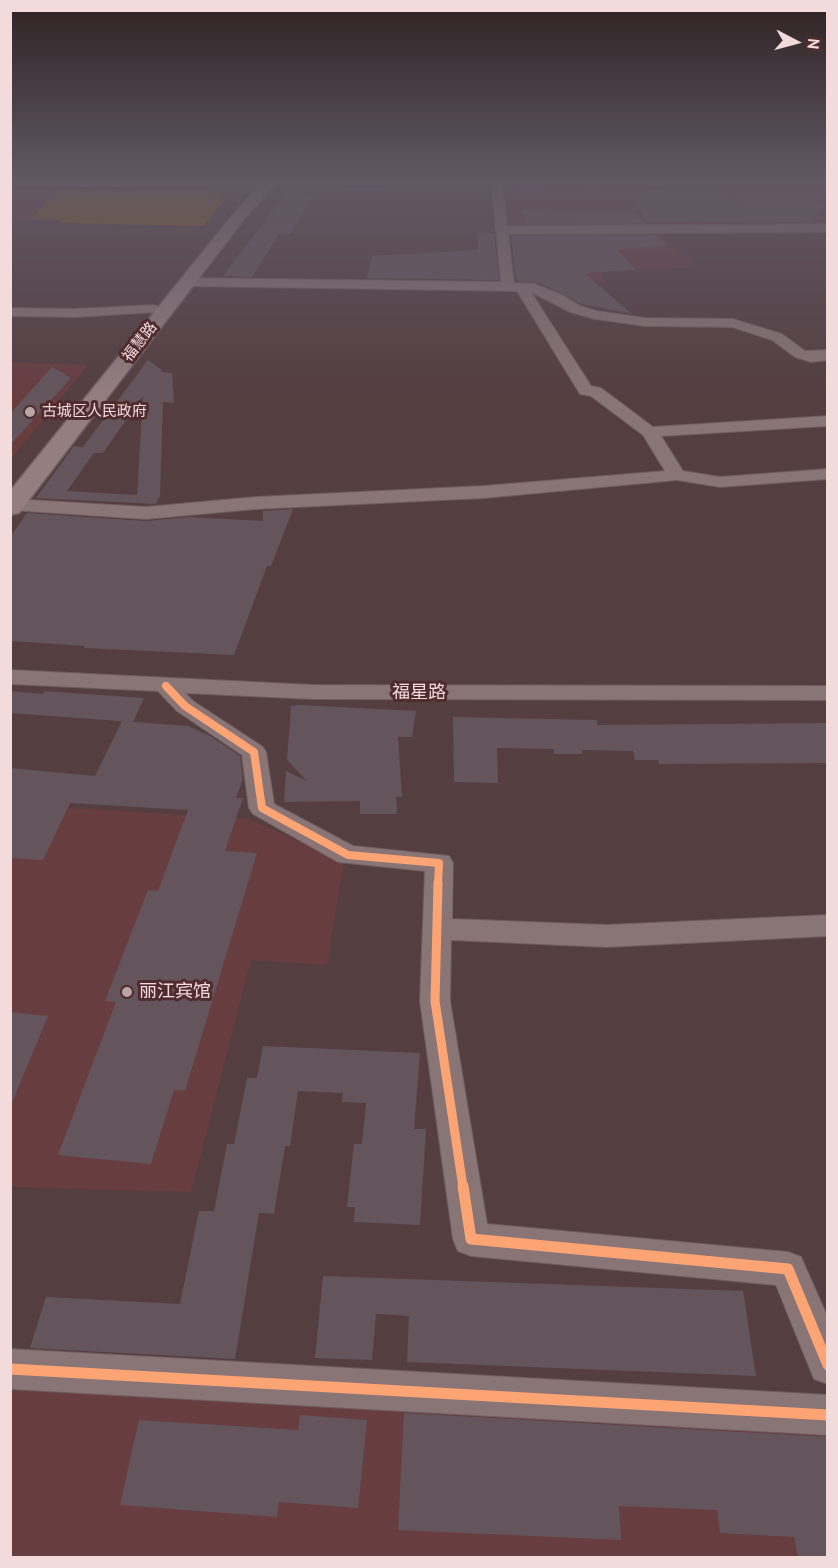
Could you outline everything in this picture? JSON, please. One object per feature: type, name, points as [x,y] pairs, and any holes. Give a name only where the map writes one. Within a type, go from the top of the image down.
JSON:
[{"type":"main road","name":"福慧路","points":[[11,499],[197,252]]},
{"type":"main road","name":"福慧路","points":[[11,499],[210,252]]},
{"type":"street","points":[[506,252],[514,287],[586,391],[595,391],[649,432],[677,475]]},
{"type":"street","points":[[187,282],[514,287],[546,294],[575,309],[595,315],[645,322],[733,323],[777,337],[800,354],[811,357],[828,356]]},
{"type":"street","points":[[10,312],[75,313],[152,309]]},
{"type":"street","points":[[649,432],[828,421]]},
{"type":"street","points":[[11,499],[146,513],[256,503],[484,492],[677,475],[720,482],[828,474]]},
{"type":"street","name":"福星路","points":[[10,660],[316,675],[828,676]]},
{"type":"street","name":"福星路","points":[[10,677],[313,692],[828,693]]},
{"type":"street","points":[[166,686],[185,706],[254,752],[262,808],[348,855],[440,863],[435,1001],[471,1239],[788,1269],[828,1365]]},
{"type":"street","points":[[437,928],[606,936],[828,925]]},
{"type":"street","points":[[10,1369],[828,1415]]},
{"type":"shaded area","points":[[514,252],[680,252],[696,267],[601,272],[606,283],[519,284]]},
{"type":"shaded area","name":"古城区人民政府","points":[[11,362],[88,365],[11,459]]},
{"type":"shaded area","name":"丽江宾馆","points":[[10,804],[248,819],[344,861],[327,965],[251,960],[191,1192],[11,1187]]},
{"type":"shaded area","points":[[10,1387],[827,1426],[827,1557],[11,1557]]},
{"type":"building","points":[[241,252],[268,252],[252,277],[223,276]]},
{"type":"building","points":[[496,252],[499,280],[367,278],[372,256]]},
{"type":"building","points":[[513,252],[619,252],[636,270],[584,273],[632,314],[581,304],[540,283],[516,281]]},
{"type":"building","points":[[148,360],[162,370],[161,372],[172,373],[174,403],[163,402],[160,496],[156,504],[36,498],[74,446],[83,447]],"holes":[[[143,396],[137,495],[67,491],[94,453],[103,453]]]},
{"type":"building","points":[[52,367],[71,378],[10,445],[10,414]]},
{"type":"building","points":[[293,509],[271,566],[267,566],[234,655],[84,648],[85,646],[10,641],[10,537],[27,513],[146,521],[189,517],[263,521],[263,511]]},
{"type":"building","points":[[10,691],[144,698],[133,722],[10,713]]},
{"type":"building","points":[[291,706],[416,711],[412,737],[398,737],[402,797],[396,797],[397,814],[360,814],[360,801],[284,802],[286,771],[307,781],[287,760]]},
{"type":"building","points":[[453,717],[597,720],[597,725],[828,723],[828,763],[659,764],[658,760],[635,760],[633,751],[582,750],[582,754],[554,754],[554,749],[497,748],[498,783],[454,782]]},
{"type":"building","points":[[122,721],[188,726],[210,736],[240,756],[243,778],[236,798],[243,798],[225,851],[257,853],[185,1091],[174,1090],[151,1164],[58,1155],[116,1002],[105,1001],[148,890],[158,891],[188,810],[70,803],[43,860],[10,858],[10,768],[95,776]]},
{"type":"building","points":[[10,1012],[48,1016],[11,1105],[10,1105]]},
{"type":"building","points":[[263,1046],[420,1053],[414,1129],[426,1129],[420,1225],[354,1222],[355,1207],[347,1207],[354,1144],[362,1144],[366,1103],[342,1102],[343,1093],[298,1091],[290,1146],[285,1146],[274,1214],[259,1213],[235,1359],[30,1348],[46,1297],[180,1304],[199,1211],[214,1211],[227,1144],[234,1144],[247,1078],[257,1078]]},
{"type":"building","points":[[323,1276],[743,1291],[756,1376],[407,1362],[409,1316],[376,1314],[372,1360],[315,1358]]},
{"type":"building","points":[[404,1413],[828,1437],[828,1557],[798,1557],[794,1537],[720,1533],[717,1510],[619,1506],[621,1540],[398,1530]]},
{"type":"building","points":[[300,1415],[367,1420],[358,1508],[279,1502],[277,1517],[120,1505],[139,1420],[298,1430]]},
{"type":"cycle path","points":[[166,686],[185,706],[254,752],[262,808],[348,855],[439,863],[435,1001],[471,1239],[788,1269],[828,1365]]},
{"type":"cycle path","points":[[10,1369],[828,1415]]},
{"type":"place","name":"古城区人民政府","points":[[30,412]]},
{"type":"place","name":"丽江宾馆","points":[[127,992]]}]
